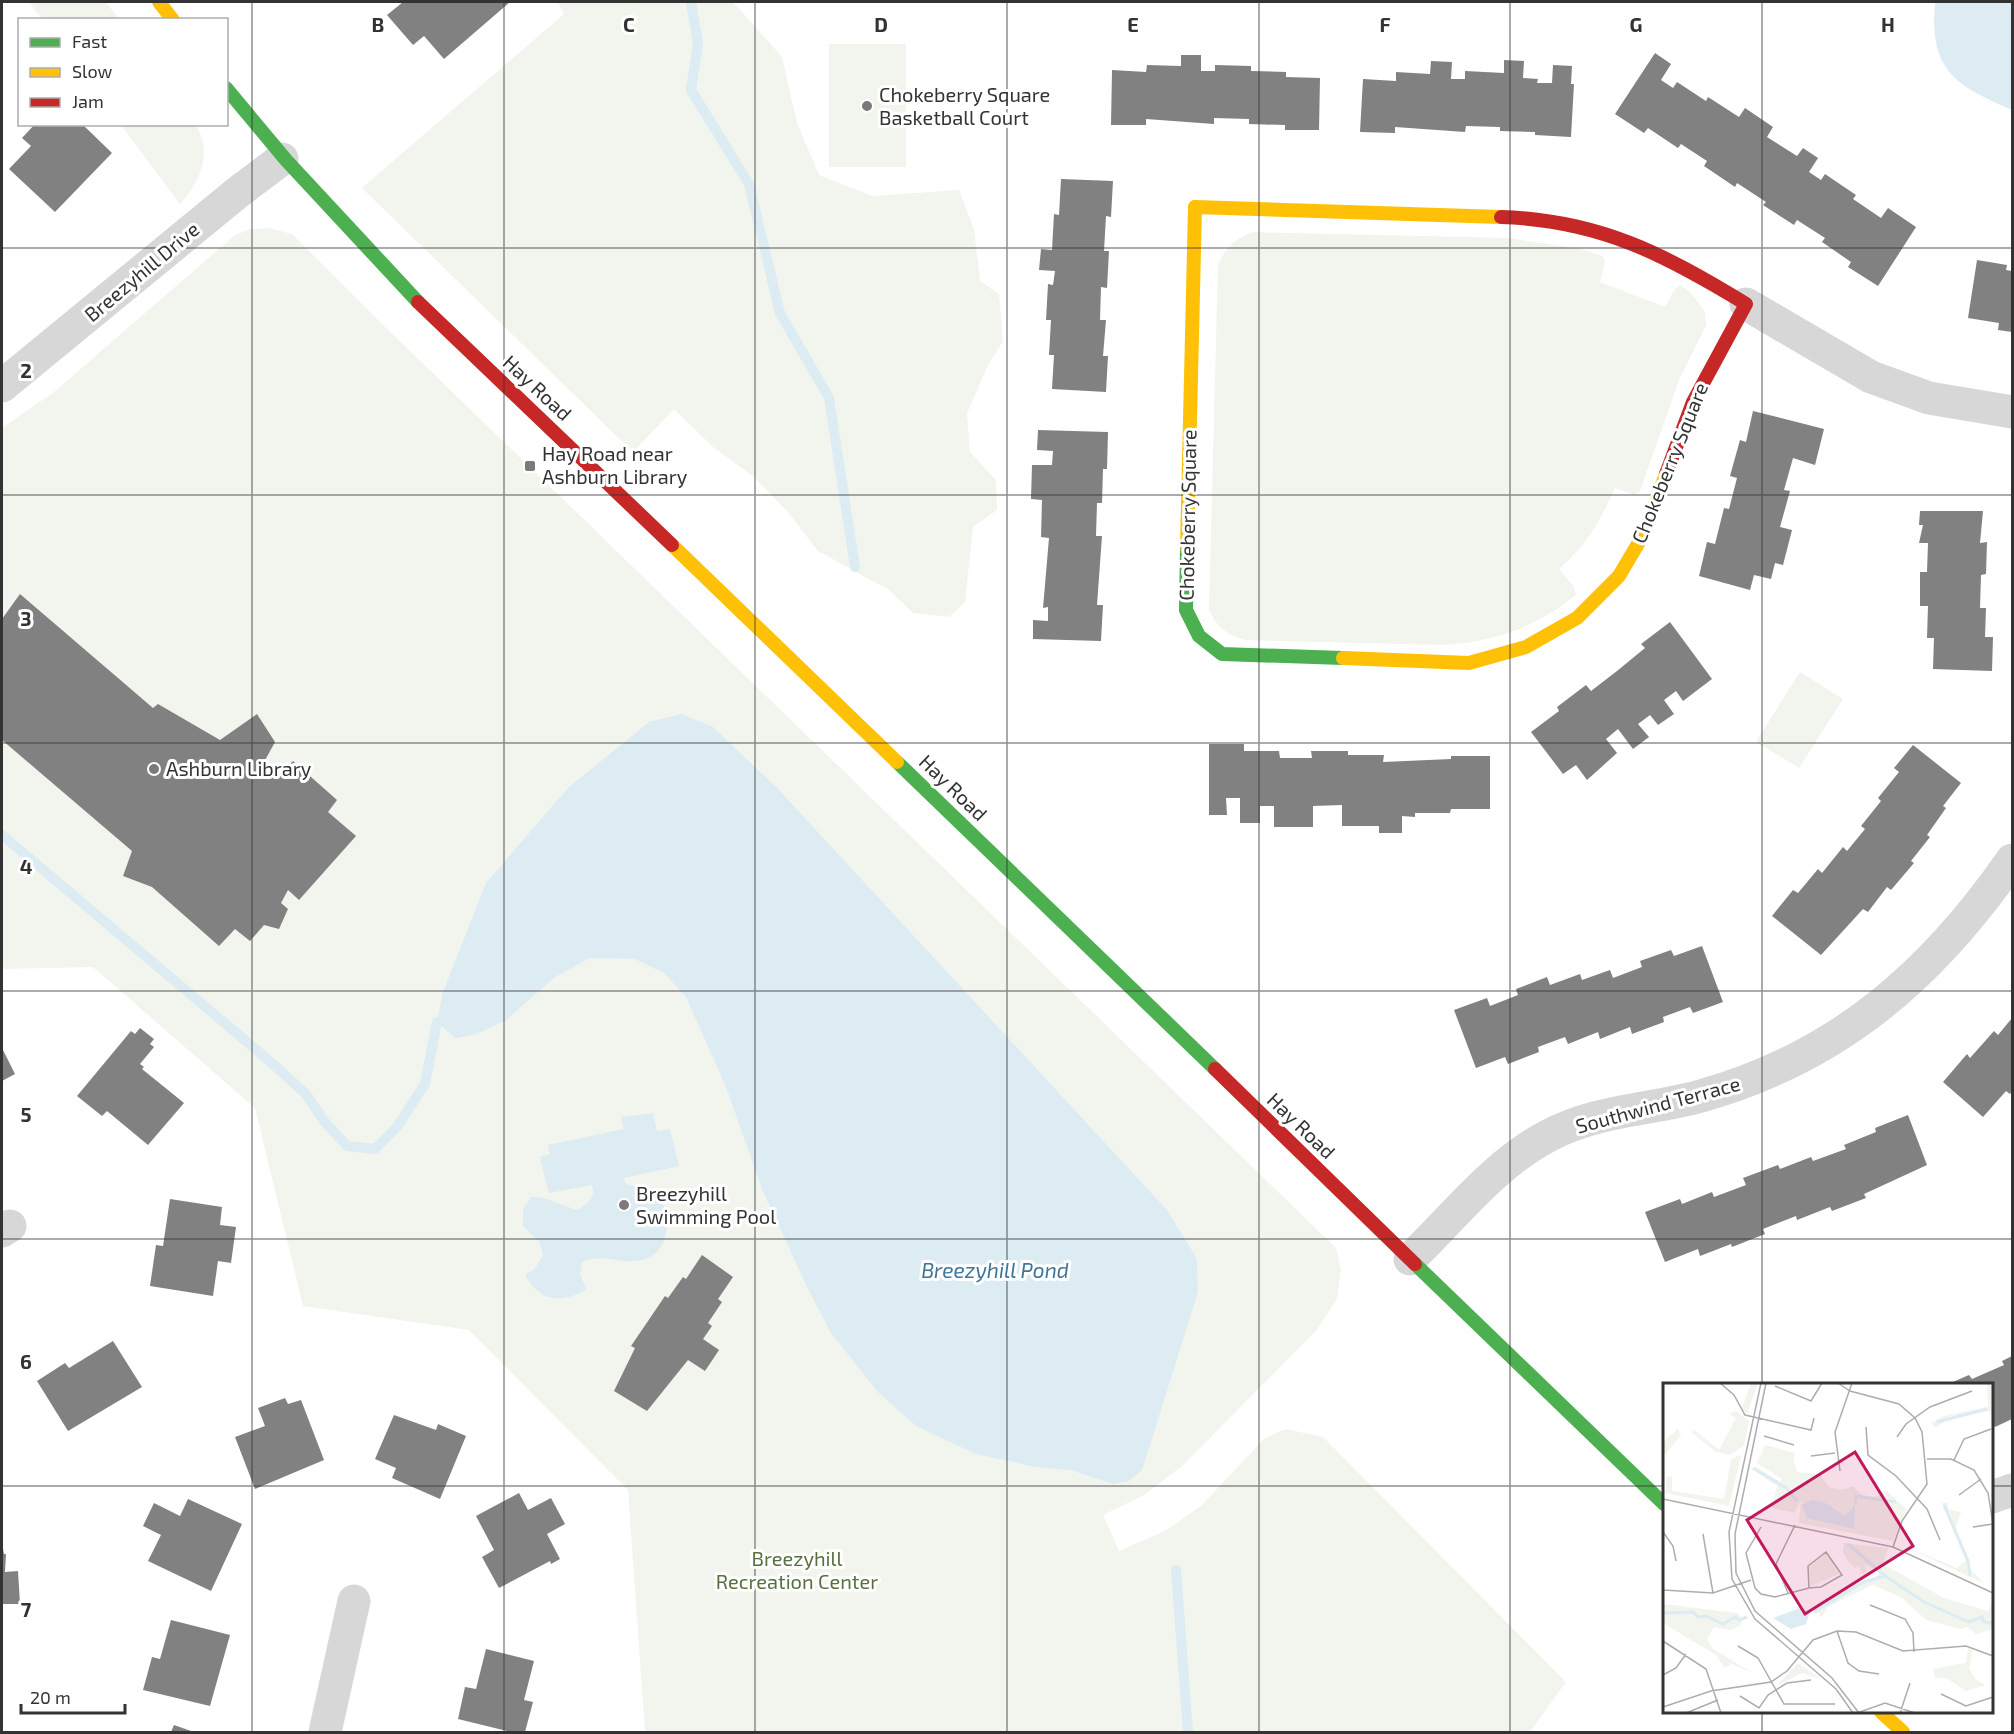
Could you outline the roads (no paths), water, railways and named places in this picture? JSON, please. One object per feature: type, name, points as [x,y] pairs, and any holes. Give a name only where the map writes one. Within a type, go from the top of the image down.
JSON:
[{"type":"street","points":[[159,2],[171,18]]},
{"type":"street","name":"Hay Road","points":[[228,91],[282,159],[382,267],[649,520],[1663,1502]]},
{"type":"street","name":"Breezyhill Drive","points":[[2,386],[237,193],[282,159]]},
{"type":"street","name":"Chokeberry Square","points":[[1746,304],[1693,402],[1659,497],[1640,541],[1619,576],[1600,598],[1552,634],[1526,647],[1469,663],[1222,654],[1199,636],[1186,610],[1195,207],[1542,218],[1594,227],[1679,262],[1871,377],[1929,398],[2013,412]]},
{"type":"street","name":"Southwind Terrace","points":[[1410,1259],[1512,1158],[1550,1135],[1607,1114],[1683,1101],[1736,1086],[1822,1047],[1884,1004],[1916,976],[1986,898],[2013,860]]},
{"type":"street","points":[[1993,1497],[2013,1490]]},
{"type":"street","points":[[325,1732],[354,1601]]},
{"type":"street","points":[[1882,1713],[1903,1732]]},
{"type":"water","points":[[1935,2],[2012,2],[2012,110],[1975,92],[1949,72],[1936,44]]},
{"type":"water","name":"Breezyhill Pond","points":[[681,714],[713,727],[778,789],[1167,1210],[1197,1259],[1198,1292],[1142,1470],[1129,1481],[1113,1484],[1071,1470],[1036,1467],[976,1454],[916,1426],[877,1391],[831,1333],[807,1287],[762,1189],[726,1087],[686,997],[664,973],[635,959],[590,958],[555,977],[505,1021],[474,1035],[455,1038],[437,1022],[443,992],[486,883],[568,788],[649,722]]},
{"type":"water","name":"Breezyhill Swimming Pool","points":[[653,1113],[657,1131],[670,1129],[679,1166],[624,1178],[626,1184],[651,1191],[662,1202],[667,1224],[660,1247],[656,1253],[641,1260],[624,1261],[600,1258],[582,1262],[580,1274],[586,1289],[568,1297],[552,1298],[544,1295],[531,1284],[525,1275],[534,1270],[543,1256],[540,1243],[523,1226],[523,1210],[531,1197],[537,1197],[578,1210],[590,1200],[593,1190],[592,1185],[549,1193],[540,1157],[550,1154],[548,1145],[624,1129],[621,1117]]},
{"type":"waterway","points":[[691,2],[698,43],[691,90],[749,184],[780,313],[829,398],[855,567]]},
{"type":"waterway","points":[[2,835],[306,1094],[324,1121],[347,1146],[375,1149],[397,1127],[425,1084],[437,1022]]},
{"type":"waterway","points":[[1176,1570],[1188,1732]]},
{"type":"place","name":"Chokeberry Square Basketball Court","points":[[867,106]]},
{"type":"place","name":"Hay Road near Ashburn Library","points":[[530,466]]},
{"type":"place","name":"Ashburn Library","points":[[154,769]]},
{"type":"place","name":"Breezyhill Swimming Pool","points":[[624,1205]]},
{"type":"park label","name":"Breezyhill Recreation Center","points":[[797,1570]]}]
